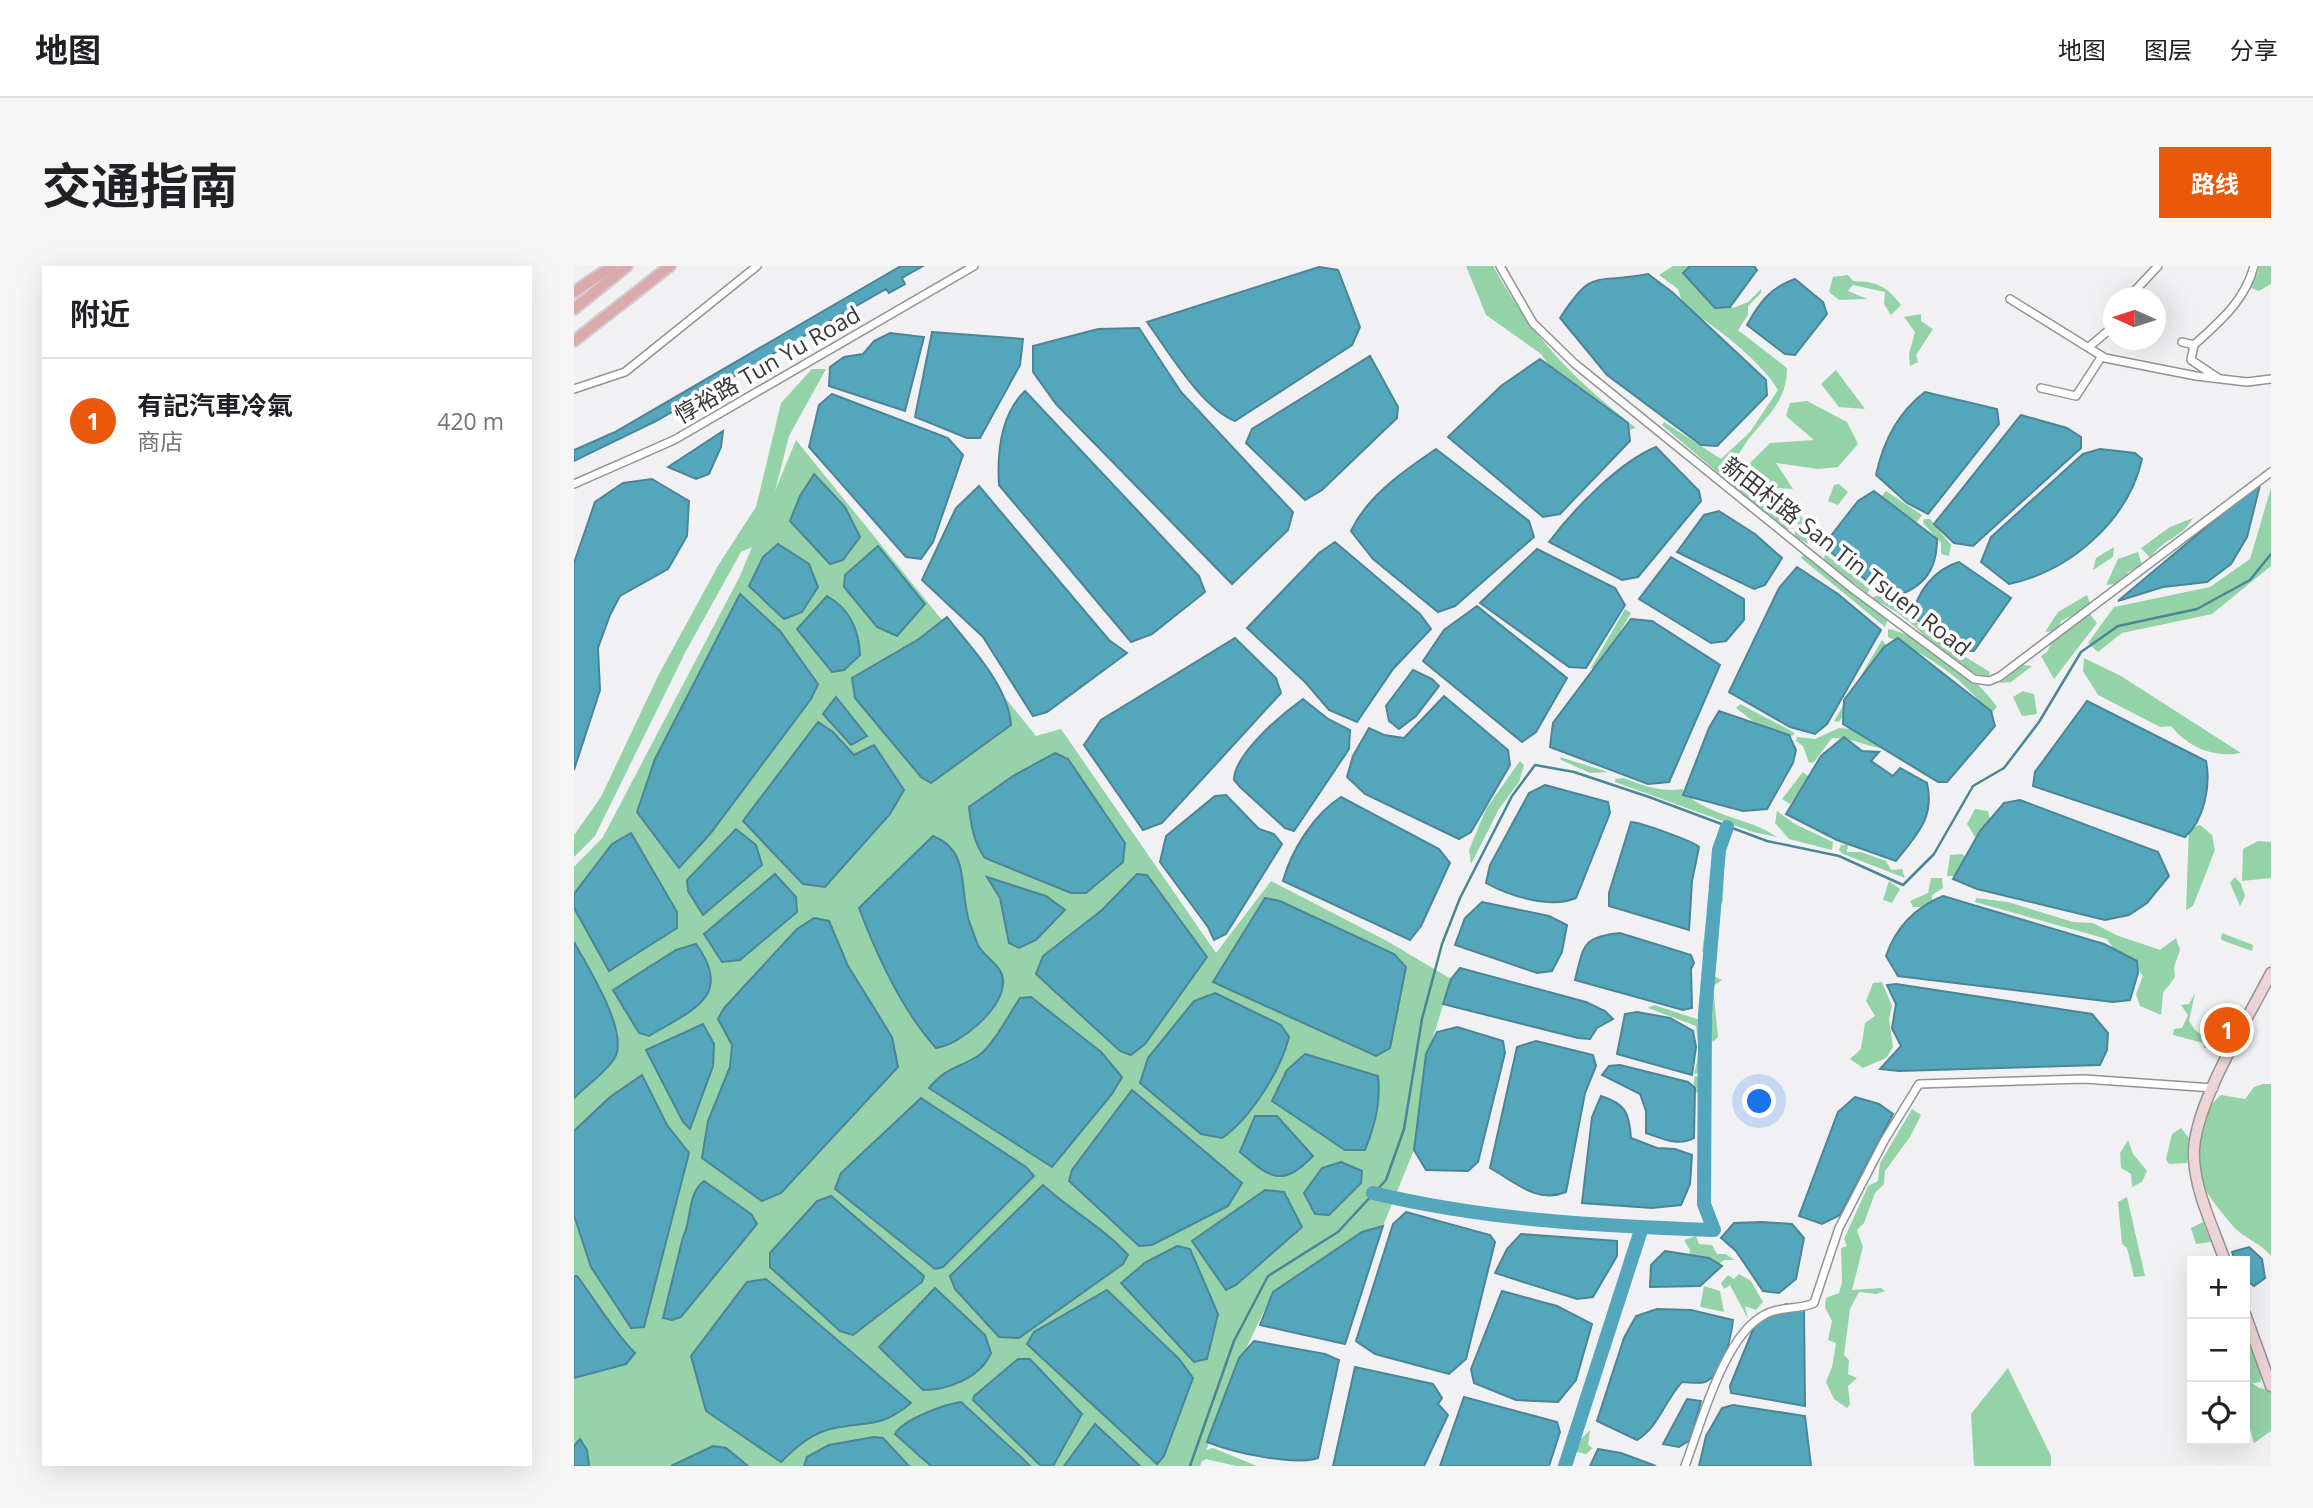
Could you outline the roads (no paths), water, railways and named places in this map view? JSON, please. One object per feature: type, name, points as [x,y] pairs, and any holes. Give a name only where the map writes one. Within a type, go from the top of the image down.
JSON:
[{"type":"main road","points":[[574,292],[611,266]]},
{"type":"main road","points":[[574,309],[627,266]]},
{"type":"main road","points":[[574,341],[670,266]]},
{"type":"main road","points":[[2223,1256],[2199,1190],[2193,1157],[2196,1128],[2271,974]]},
{"type":"main road","points":[[2247,1319],[2271,1386]]},
{"type":"street","points":[[574,389],[625,372],[757,266]]},
{"type":"street","name":"惇裕路 Tun Yu Road","points":[[574,484],[674,440],[974,266]]},
{"type":"street","name":"新田村路 San Tin Tsuen Road","points":[[1500,266],[1533,323],[1574,363],[1853,589],[1981,681],[1999,677],[2271,472]]},
{"type":"street","points":[[2138,287],[2158,266]]},
{"type":"street","points":[[2219,379],[2191,360],[2194,345],[2238,303],[2254,266]]},
{"type":"street","points":[[2010,299],[2090,346],[2102,356],[2219,379],[2246,382],[2271,379]]},
{"type":"street","points":[[2090,346],[2103,335]]},
{"type":"street","points":[[2182,342],[2194,345]]},
{"type":"street","points":[[2041,388],[2076,396],[2102,356]]},
{"type":"street","points":[[1685,1466],[1732,1349],[1748,1326],[1765,1314],[1780,1308],[1810,1305],[1815,1300],[1839,1228],[1884,1141],[1919,1084],[2084,1079],[2214,1088]]},
{"type":"water","points":[[901,266],[923,266],[902,278],[905,284],[889,293],[886,289],[656,421],[574,461],[574,450],[615,432]]},
{"type":"water","points":[[1690,266],[1754,266],[1757,270],[1730,307],[1715,308],[1683,273]]},
{"type":"water","points":[[1319,267],[1338,270],[1360,327],[1352,345],[1235,421],[1198,392],[1147,322]]},
{"type":"water","points":[[1648,274],[1672,292],[1766,380],[1767,395],[1717,446],[1701,445],[1607,375],[1560,318],[1588,284],[1605,279]]},
{"type":"water","points":[[1795,279],[1823,302],[1827,314],[1795,355],[1785,354],[1747,325],[1766,297],[1779,286]]},
{"type":"water","points":[[1139,328],[1181,392],[1293,512],[1288,530],[1232,584],[1056,404],[1033,372],[1033,346],[1098,329]]},
{"type":"water","points":[[932,332],[1023,339],[1020,365],[980,438],[967,438],[915,417]]},
{"type":"water","points":[[890,333],[924,337],[905,411],[829,386],[830,367],[844,357],[863,354],[874,341]]},
{"type":"water","points":[[1370,356],[1398,407],[1397,418],[1322,490],[1305,500],[1246,443],[1252,429]]},
{"type":"water","points":[[1540,359],[1628,423],[1630,441],[1560,514],[1543,517],[1448,437],[1501,386]]},
{"type":"water","points":[[1025,391],[1199,576],[1205,592],[1152,634],[1131,642],[999,485],[1000,447],[1005,423],[1010,411]]},
{"type":"water","points":[[1925,392],[1997,409],[1999,424],[1928,514],[1907,503],[1876,475],[1893,429],[1907,409]]},
{"type":"water","points":[[832,394],[948,438],[963,455],[933,542],[921,559],[906,557],[809,447],[819,405]]},
{"type":"water","points":[[2021,415],[2067,428],[2081,437],[2081,448],[1973,546],[1954,543],[1934,524]]},
{"type":"water","points":[[723,431],[721,447],[709,474],[696,479],[668,467]]},
{"type":"water","points":[[1656,447],[1699,491],[1701,501],[1638,577],[1622,580],[1549,542],[1612,475]]},
{"type":"water","points":[[1436,449],[1529,521],[1534,537],[1455,606],[1438,612],[1373,559],[1351,531],[1377,495]]},
{"type":"water","points":[[2100,449],[2135,453],[2142,459],[2135,482],[2124,503],[2093,540],[2054,568],[2009,584],[1981,562],[1991,537],[2083,454]]},
{"type":"water","points":[[814,474],[845,507],[860,537],[843,560],[830,564],[790,521],[800,496]]},
{"type":"water","points":[[652,479],[689,501],[687,536],[668,569],[620,596],[610,615],[598,648],[600,690],[574,770],[574,563],[595,502],[623,483]]},
{"type":"water","points":[[2261,481],[2247,537],[2231,564],[2207,582],[2163,587],[2118,601]]},
{"type":"water","points":[[979,486],[1109,640],[1127,653],[1047,712],[1033,716],[983,637],[922,580],[956,508]]},
{"type":"water","points":[[1874,491],[1937,539],[1934,562],[1925,578],[1910,590],[1890,599],[1823,546],[1858,501]]},
{"type":"water","points":[[1719,511],[1755,534],[1782,558],[1765,585],[1754,589],[1677,552],[1704,515]]},
{"type":"water","points":[[1335,542],[1420,614],[1431,629],[1393,669],[1357,722],[1329,710],[1306,683],[1247,628],[1319,553]]},
{"type":"water","points":[[778,544],[809,564],[818,587],[802,612],[784,619],[749,586],[763,557]]},
{"type":"water","points":[[878,546],[925,604],[897,636],[877,627],[844,587],[845,575]]},
{"type":"water","points":[[1537,549],[1615,588],[1625,605],[1586,668],[1569,667],[1480,603]]},
{"type":"water","points":[[1671,557],[1744,599],[1744,620],[1726,641],[1711,643],[1639,599]]},
{"type":"water","points":[[1959,562],[2011,598],[1974,651],[1958,651],[1913,617],[1918,599],[1928,583],[1942,570]]},
{"type":"water","points":[[1797,567],[1838,594],[1881,630],[1827,724],[1815,734],[1790,727],[1729,692],[1779,588]]},
{"type":"water","points":[[740,594],[780,631],[818,684],[811,699],[710,834],[679,868],[637,812],[655,759]]},
{"type":"water","points":[[827,596],[842,607],[852,621],[858,637],[860,655],[844,670],[832,672],[797,629]]},
{"type":"water","points":[[1477,606],[1567,678],[1536,732],[1522,742],[1423,661],[1444,630]]},
{"type":"water","points":[[947,617],[996,681],[1011,725],[931,783],[921,777],[855,698],[852,678],[919,639]]},
{"type":"water","points":[[1631,619],[1652,621],[1720,665],[1669,782],[1648,784],[1550,747],[1553,723]]},
{"type":"water","points":[[1235,638],[1276,678],[1281,693],[1162,823],[1143,830],[1084,745],[1101,720]]},
{"type":"water","points":[[1898,638],[1991,711],[1995,726],[1947,782],[1938,782],[1843,724],[1844,700],[1884,647]]},
{"type":"water","points":[[1413,670],[1432,679],[1439,686],[1416,716],[1399,729],[1389,721],[1386,706]]},
{"type":"water","points":[[1444,696],[1508,750],[1510,765],[1471,832],[1459,839],[1365,794],[1347,777],[1353,756],[1369,728],[1384,735],[1404,738]]},
{"type":"water","points":[[836,697],[867,736],[851,745],[823,714]]},
{"type":"water","points":[[1303,699],[1328,719],[1350,730],[1349,749],[1294,831],[1285,828],[1234,780],[1236,770],[1250,747],[1283,714]]},
{"type":"water","points":[[2087,701],[2206,761],[2207,792],[2197,821],[2185,837],[2033,786],[2035,772]]},
{"type":"water","points":[[1719,711],[1789,735],[1796,750],[1793,763],[1767,809],[1743,811],[1683,795],[1709,728]]},
{"type":"water","points":[[818,722],[833,732],[854,755],[874,745],[904,790],[890,814],[825,887],[803,884],[743,821]]},
{"type":"water","points":[[1844,737],[1862,751],[1879,752],[1871,761],[1893,776],[1900,768],[1927,783],[1929,795],[1926,816],[1917,834],[1896,861],[1837,840],[1786,814],[1821,756]]},
{"type":"water","points":[[1055,753],[1068,759],[1125,843],[1123,862],[1086,893],[1071,893],[985,858],[972,828],[969,807],[1013,776]]},
{"type":"water","points":[[1545,785],[1608,802],[1610,813],[1576,898],[1566,901],[1530,900],[1486,883],[1490,865],[1529,793]]},
{"type":"water","points":[[1226,795],[1259,829],[1274,834],[1282,844],[1226,934],[1214,940],[1208,927],[1160,862],[1166,836],[1215,796]]},
{"type":"water","points":[[1341,797],[1439,849],[1450,863],[1421,926],[1410,940],[1283,881],[1305,834],[1322,813]]},
{"type":"water","points":[[2020,800],[2158,852],[2169,876],[2147,903],[2129,915],[2105,920],[1977,889],[1953,879],[1980,831],[2004,803]]},
{"type":"water","points":[[1631,822],[1699,847],[1692,881],[1689,930],[1609,906],[1609,893]]},
{"type":"water","points":[[736,829],[756,845],[762,865],[703,915],[688,891],[687,880]]},
{"type":"water","points":[[631,833],[677,912],[677,928],[609,971],[574,908],[574,894],[612,844]]},
{"type":"water","points":[[933,836],[954,851],[962,873],[967,911],[977,943],[998,967],[1003,978],[1001,994],[978,1025],[956,1040],[936,1048],[923,1033],[891,981],[859,908]]},
{"type":"water","points":[[775,874],[796,897],[797,912],[740,960],[722,962],[704,934]]},
{"type":"water","points":[[1137,874],[1147,875],[1207,957],[1145,1044],[1131,1055],[1120,1051],[1036,974],[1043,956],[1102,910]]},
{"type":"water","points":[[987,877],[1046,896],[1065,910],[1036,940],[1019,948],[1009,943],[1000,898]]},
{"type":"water","points":[[1943,896],[2104,944],[2137,961],[2138,973],[2130,1000],[2113,1002],[1898,976],[1886,956],[1895,936],[1907,920],[1923,906]]},
{"type":"water","points":[[1265,898],[1280,901],[1394,954],[1406,967],[1390,1048],[1376,1056],[1213,982]]},
{"type":"water","points":[[1482,902],[1549,916],[1567,925],[1562,952],[1552,971],[1537,973],[1455,945],[1465,918]]},
{"type":"water","points":[[814,918],[829,921],[848,966],[892,1037],[898,1067],[781,1193],[762,1201],[702,1158],[708,1121],[730,1067],[732,1045],[718,1019],[724,1008],[797,929]]},
{"type":"water","points":[[1620,933],[1691,955],[1694,963],[1691,969],[1692,1008],[1683,1010],[1575,980],[1580,958],[1591,940]]},
{"type":"water","points":[[574,942],[605,1000],[617,1034],[618,1048],[610,1064],[574,1098]]},
{"type":"water","points":[[696,944],[707,962],[711,977],[709,990],[703,1000],[679,1019],[649,1036],[639,1033],[613,990],[676,950]]},
{"type":"water","points":[[1460,968],[1586,1002],[1605,1011],[1613,1019],[1597,1028],[1590,1039],[1578,1038],[1443,1004],[1451,979]]},
{"type":"water","points":[[1896,984],[2092,1014],[2108,1033],[2107,1050],[2100,1065],[1899,1071],[1880,1069],[1901,1046],[1892,1028],[1896,1004],[1887,985]]},
{"type":"water","points":[[1215,993],[1281,1025],[1289,1037],[1279,1064],[1263,1093],[1233,1130],[1222,1138],[1201,1134],[1140,1083],[1148,1058],[1194,1001]]},
{"type":"water","points":[[1031,997],[1101,1052],[1122,1077],[1112,1094],[1052,1167],[929,1088],[947,1072],[983,1052],[1020,998]]},
{"type":"water","points":[[1637,1012],[1670,1018],[1693,1031],[1696,1047],[1692,1075],[1617,1054],[1625,1014]]},
{"type":"water","points":[[703,1024],[714,1044],[713,1066],[690,1129],[683,1122],[646,1050]]},
{"type":"water","points":[[1457,1027],[1503,1041],[1505,1053],[1478,1162],[1468,1171],[1426,1170],[1414,1150],[1426,1054],[1437,1032]]},
{"type":"water","points":[[1536,1041],[1593,1055],[1596,1066],[1585,1093],[1566,1192],[1555,1195],[1527,1190],[1490,1168],[1517,1047]]},
{"type":"water","points":[[1305,1054],[1378,1076],[1376,1113],[1365,1150],[1345,1150],[1272,1101],[1287,1070]]},
{"type":"water","points":[[1620,1065],[1688,1082],[1695,1088],[1694,1138],[1676,1142],[1646,1133],[1646,1111],[1640,1094],[1602,1075],[1609,1066]]},
{"type":"water","points":[[642,1075],[667,1125],[689,1153],[644,1327],[631,1328],[591,1267],[574,1215],[574,1131],[610,1097]]},
{"type":"water","points":[[1132,1090],[1242,1183],[1228,1206],[1152,1245],[1139,1246],[1069,1181],[1072,1170]]},
{"type":"water","points":[[1601,1096],[1616,1102],[1625,1111],[1631,1138],[1657,1148],[1675,1149],[1692,1155],[1690,1184],[1681,1205],[1652,1208],[1582,1203],[1592,1117]]},
{"type":"water","points":[[1855,1097],[1879,1104],[1893,1114],[1840,1215],[1822,1224],[1799,1216],[1838,1112]]},
{"type":"water","points":[[921,1098],[1026,1167],[1034,1176],[943,1267],[935,1269],[835,1189],[841,1173]]},
{"type":"water","points":[[1255,1116],[1277,1116],[1313,1156],[1293,1173],[1284,1176],[1276,1176],[1260,1168],[1240,1152]]},
{"type":"water","points":[[1341,1162],[1362,1171],[1361,1183],[1329,1215],[1315,1214],[1304,1193],[1322,1168]]},
{"type":"water","points":[[704,1181],[751,1214],[757,1224],[681,1317],[672,1320],[663,1318],[692,1200]]},
{"type":"water","points":[[1043,1185],[1128,1255],[1123,1264],[1019,1338],[999,1337],[955,1289],[950,1276]]},
{"type":"water","points":[[1265,1190],[1284,1192],[1302,1227],[1236,1285],[1226,1290],[1192,1241]]},
{"type":"water","points":[[831,1196],[924,1276],[922,1282],[853,1335],[840,1331],[770,1267],[770,1253],[817,1201]]},
{"type":"water","points":[[1406,1212],[1490,1235],[1495,1242],[1466,1359],[1449,1374],[1375,1354],[1356,1341],[1393,1224]]},
{"type":"water","points":[[1734,1223],[1792,1224],[1804,1238],[1796,1279],[1779,1293],[1763,1291],[1736,1251],[1721,1238]]},
{"type":"water","points":[[1383,1226],[1345,1344],[1260,1325],[1273,1292],[1362,1232]]},
{"type":"water","points":[[1521,1234],[1617,1241],[1617,1256],[1593,1297],[1577,1299],[1495,1273],[1507,1249]]},
{"type":"water","points":[[1177,1246],[1190,1249],[1218,1314],[1207,1359],[1194,1362],[1121,1283],[1146,1262]]},
{"type":"water","points":[[2249,1247],[2262,1259],[2265,1278],[2254,1286],[2250,1283],[2250,1256],[2233,1256],[2232,1252]]},
{"type":"water","points":[[1665,1251],[1709,1258],[1722,1266],[1700,1286],[1650,1287],[1651,1265]]},
{"type":"water","points":[[574,1276],[577,1276],[635,1353],[626,1364],[574,1378]]},
{"type":"water","points":[[766,1279],[911,1403],[883,1420],[835,1428],[812,1436],[781,1462],[706,1411],[691,1356],[747,1282]]},
{"type":"water","points":[[935,1288],[985,1335],[991,1353],[979,1369],[962,1381],[943,1388],[923,1390],[879,1347]]},
{"type":"water","points":[[1107,1290],[1179,1359],[1193,1378],[1164,1456],[1157,1464],[1027,1344],[1034,1332]]},
{"type":"water","points":[[1502,1291],[1557,1306],[1592,1324],[1576,1380],[1558,1402],[1516,1400],[1474,1383],[1471,1369]]},
{"type":"water","points":[[1786,1304],[1804,1308],[1805,1406],[1731,1393],[1730,1386],[1756,1322]]},
{"type":"water","points":[[1657,1309],[1691,1310],[1733,1320],[1732,1327],[1725,1355],[1717,1372],[1705,1382],[1682,1382],[1656,1421],[1637,1440],[1597,1421],[1624,1338],[1636,1316]]},
{"type":"water","points":[[1254,1341],[1325,1354],[1339,1360],[1318,1458],[1294,1460],[1264,1457],[1207,1442],[1239,1358]]},
{"type":"water","points":[[1018,1359],[1030,1359],[1082,1414],[1053,1466],[1040,1465],[973,1400],[974,1396]]},
{"type":"water","points":[[1355,1367],[1433,1384],[1442,1398],[1438,1404],[1448,1415],[1424,1466],[1333,1466]]},
{"type":"water","points":[[1464,1397],[1557,1422],[1560,1432],[1549,1466],[1440,1466]]},
{"type":"water","points":[[1687,1399],[1701,1401],[1690,1440],[1679,1447],[1663,1444]]},
{"type":"water","points":[[961,1402],[1030,1466],[931,1466],[895,1434],[915,1418]]},
{"type":"water","points":[[1733,1405],[1805,1416],[1811,1466],[1699,1466],[1706,1436],[1722,1408]]},
{"type":"water","points":[[1095,1424],[1140,1466],[1064,1466]]},
{"type":"water","points":[[874,1437],[883,1438],[909,1466],[804,1466],[807,1457],[829,1445]]},
{"type":"water","points":[[580,1439],[587,1450],[589,1466],[574,1466],[574,1446]]},
{"type":"water","points":[[713,1446],[726,1448],[748,1466],[671,1466]]},
{"type":"water","points":[[1598,1449],[1621,1453],[1656,1466],[1590,1466]]},
{"type":"waterway","points":[[1190,1466],[1234,1341],[1268,1276],[1338,1232],[1386,1180],[1404,1129],[1422,1019],[1442,944],[1460,898],[1512,796],[1535,765],[1574,772],[1767,841],[1839,856],[1903,885],[1934,854],[1973,786],[2004,768],[2039,722],[2081,652],[2118,626],[2197,609],[2250,580],[2271,554]]},
{"type":"waterway","points":[[1373,1193],[1500,1216],[1585,1224],[1714,1230],[1704,1204],[1705,1014],[1719,850],[1727,827]]},
{"type":"waterway","points":[[1565,1466],[1642,1227]]},
{"type":"place","name":"有記汽車冷氣","points":[[2227,1030]]}]
